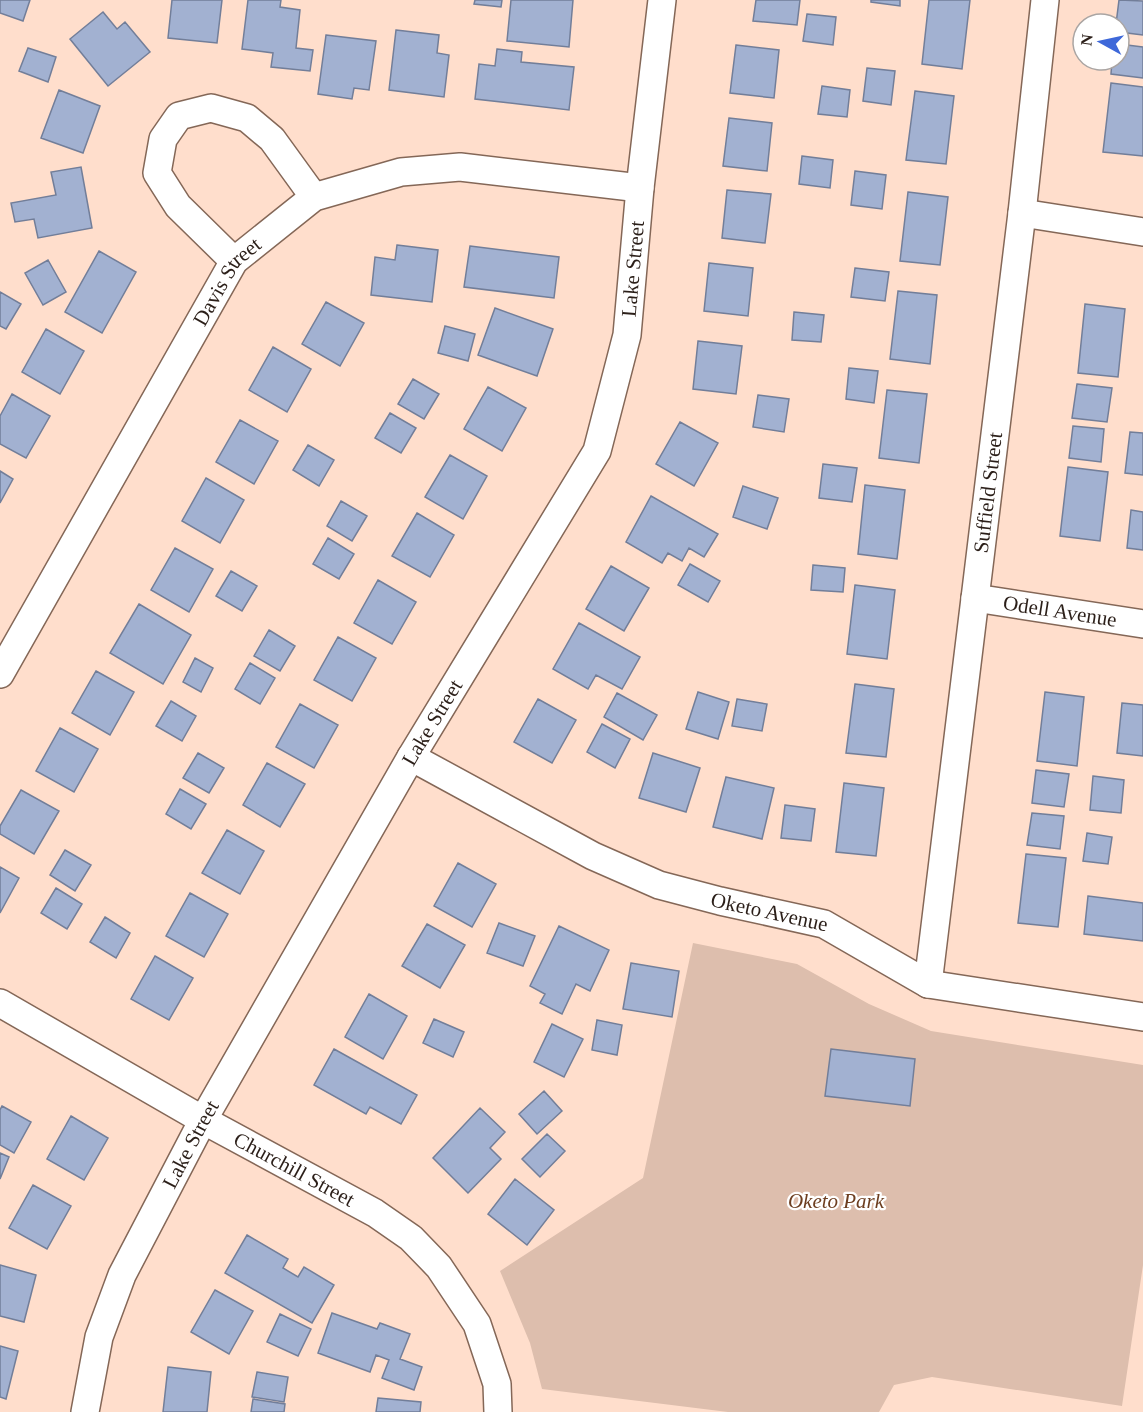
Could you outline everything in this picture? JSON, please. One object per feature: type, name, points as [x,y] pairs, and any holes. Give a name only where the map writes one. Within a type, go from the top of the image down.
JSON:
[{"type":"street","name":"Lake Street","points":[[85,1412],[99,1338],[122,1275],[203,1120],[411,757],[597,451],[627,335],[640,188],[662,0]]},
{"type":"street","name":"Suffield Street","points":[[928,984],[1023,213],[1045,0]]},
{"type":"street","points":[[234,261],[178,206],[157,174],[163,140],[179,116],[211,108],[247,118],[272,138],[314,197]]},
{"type":"street","name":"Davis Street","points":[[0,674],[234,261],[314,197],[401,172],[460,167],[640,188]]},
{"type":"street","points":[[1023,213],[1143,232]]},
{"type":"street","name":"Odell Avenue","points":[[975,598],[1143,624]]},
{"type":"street","name":"Oketo Avenue","points":[[411,757],[593,856],[659,885],[824,924],[928,984],[1143,1017]]},
{"type":"street","name":"Churchill Street","points":[[0,1003],[203,1120],[375,1213],[411,1238],[440,1267],[477,1324],[497,1384],[498,1412]]},
{"type":"green space","name":"Oketo Park","points":[[693,943],[797,964],[869,1004],[931,1031],[1143,1065],[1143,1265],[1122,1406],[932,1377],[894,1385],[879,1412],[728,1412],[542,1389],[530,1343],[500,1271],[643,1178]]},
{"type":"building","points":[[0,0],[30,0],[23,21],[0,13]]},
{"type":"building","points":[[172,0],[222,0],[217,43],[168,38]]},
{"type":"building","points":[[248,0],[281,0],[280,7],[300,10],[296,48],[313,50],[310,71],[271,67],[273,53],[242,49]]},
{"type":"building","points":[[475,0],[502,0],[501,7],[474,4]]},
{"type":"building","points":[[511,0],[573,0],[569,47],[507,41]]},
{"type":"building","points":[[756,0],[800,0],[797,25],[753,21]]},
{"type":"building","points":[[871,0],[900,0],[900,6],[871,2]]},
{"type":"building","points":[[929,0],[970,0],[962,69],[922,64]]},
{"type":"building","points":[[1119,0],[1143,1],[1143,35],[1131,34],[1131,12],[1118,12]]},
{"type":"building","points":[[103,12],[117,29],[125,22],[150,52],[108,86],[70,39]]},
{"type":"building","points":[[807,14],[836,17],[833,45],[803,41]]},
{"type":"building","points":[[396,30],[439,35],[437,53],[449,55],[444,97],[389,90]]},
{"type":"building","points":[[326,35],[376,41],[369,90],[354,88],[352,99],[318,94]]},
{"type":"building","points":[[736,45],[779,50],[774,98],[730,93]]},
{"type":"building","points":[[1131,46],[1143,47],[1143,78],[1111,74],[1111,72],[1131,72]]},
{"type":"building","points":[[28,48],[56,57],[48,82],[19,71]]},
{"type":"building","points":[[497,49],[522,52],[521,62],[574,67],[569,110],[475,99],[479,64],[495,66]]},
{"type":"building","points":[[867,68],[895,71],[891,105],[863,101]]},
{"type":"building","points":[[1111,83],[1143,87],[1143,156],[1103,152]]},
{"type":"building","points":[[822,86],[850,90],[847,117],[818,114]]},
{"type":"building","points":[[59,90],[100,106],[83,153],[41,138]]},
{"type":"building","points":[[915,91],[954,96],[946,164],[906,160]]},
{"type":"building","points":[[729,118],[772,123],[767,171],[723,166]]},
{"type":"building","points":[[802,156],[833,160],[830,188],[799,184]]},
{"type":"building","points":[[81,167],[92,228],[38,238],[34,219],[15,222],[11,203],[56,195],[51,172]]},
{"type":"building","points":[[855,171],[886,175],[882,209],[851,205]]},
{"type":"building","points":[[727,190],[771,194],[765,243],[722,238]]},
{"type":"building","points":[[908,192],[948,197],[940,265],[900,261]]},
{"type":"building","points":[[397,245],[438,250],[432,302],[371,295],[375,257],[395,260]]},
{"type":"building","points":[[470,246],[559,257],[554,298],[464,287]]},
{"type":"building","points":[[99,251],[136,272],[102,333],[65,312]]},
{"type":"building","points":[[48,260],[66,292],[43,305],[25,273]]},
{"type":"building","points":[[709,263],[753,268],[748,316],[704,311]]},
{"type":"building","points":[[855,268],[889,272],[885,301],[851,297]]},
{"type":"building","points":[[898,291],[937,295],[930,364],[890,359]]},
{"type":"building","points":[[0,292],[21,304],[6,329],[0,326]]},
{"type":"building","points":[[326,302],[364,323],[340,366],[302,344]]},
{"type":"building","points":[[1085,304],[1125,309],[1118,377],[1078,373]]},
{"type":"building","points":[[495,308],[553,329],[537,376],[478,355]]},
{"type":"building","points":[[794,312],[824,315],[821,342],[792,340]]},
{"type":"building","points":[[445,326],[475,334],[468,361],[438,353]]},
{"type":"building","points":[[46,329],[84,351],[60,394],[22,372]]},
{"type":"building","points":[[698,341],[742,346],[736,394],[693,389]]},
{"type":"building","points":[[273,347],[311,369],[287,412],[249,390]]},
{"type":"building","points":[[849,368],[878,371],[874,403],[846,399]]},
{"type":"building","points":[[413,379],[439,394],[424,419],[398,404]]},
{"type":"building","points":[[1077,384],[1112,388],[1107,422],[1072,418]]},
{"type":"building","points":[[488,387],[526,408],[502,451],[464,429]]},
{"type":"building","points":[[887,390],[927,394],[919,463],[879,458]]},
{"type":"building","points":[[12,394],[50,416],[26,458],[0,444],[0,416]]},
{"type":"building","points":[[758,395],[789,399],[784,432],[753,427]]},
{"type":"building","points":[[390,413],[416,428],[401,453],[375,438]]},
{"type":"building","points":[[240,420],[278,441],[254,484],[216,462]]},
{"type":"building","points":[[680,422],[718,443],[694,486],[656,464]]},
{"type":"building","points":[[1073,426],[1104,429],[1101,462],[1069,458]]},
{"type":"building","points":[[1130,432],[1143,433],[1143,475],[1125,473]]},
{"type":"building","points":[[308,445],[334,460],[319,486],[293,470]]},
{"type":"building","points":[[450,455],[487,476],[463,519],[425,497]]},
{"type":"building","points":[[823,464],[857,468],[852,502],[819,498]]},
{"type":"building","points":[[1068,467],[1108,472],[1100,541],[1060,536]]},
{"type":"building","points":[[0,471],[13,479],[0,503]]},
{"type":"building","points":[[206,478],[244,500],[220,543],[182,521]]},
{"type":"building","points":[[865,485],[905,490],[897,559],[858,554]]},
{"type":"building","points":[[743,486],[778,498],[767,529],[733,517]]},
{"type":"building","points":[[651,496],[718,534],[704,557],[689,548],[682,561],[668,553],[662,563],[626,542]]},
{"type":"building","points":[[341,501],[367,516],[352,541],[327,526]]},
{"type":"building","points":[[1131,510],[1143,512],[1143,550],[1127,548]]},
{"type":"building","points":[[417,513],[454,535],[430,577],[392,556]]},
{"type":"building","points":[[328,538],[354,554],[339,579],[313,564]]},
{"type":"building","points":[[175,548],[213,569],[189,612],[151,590]]},
{"type":"building","points":[[690,564],[720,581],[708,602],[678,585]]},
{"type":"building","points":[[813,565],[845,568],[843,592],[811,590]]},
{"type":"building","points":[[611,566],[649,588],[624,631],[586,609]]},
{"type":"building","points":[[231,571],[257,586],[242,611],[216,596]]},
{"type":"building","points":[[378,580],[416,602],[392,644],[354,623]]},
{"type":"building","points":[[855,585],[895,590],[887,659],[847,654]]},
{"type":"building","points":[[139,604],[191,635],[163,684],[110,653]]},
{"type":"building","points":[[579,623],[640,657],[622,689],[596,675],[588,689],[553,669]]},
{"type":"building","points":[[269,630],[295,646],[280,671],[254,656]]},
{"type":"building","points":[[338,637],[376,658],[352,701],[314,680]]},
{"type":"building","points":[[195,658],[213,668],[201,692],[183,682]]},
{"type":"building","points":[[250,663],[275,678],[260,704],[235,689]]},
{"type":"building","points":[[96,671],[134,692],[110,735],[72,713]]},
{"type":"building","points":[[855,684],[894,689],[886,757],[846,753]]},
{"type":"building","points":[[698,692],[729,702],[718,739],[686,729]]},
{"type":"building","points":[[1045,692],[1084,697],[1077,766],[1037,761]]},
{"type":"building","points":[[617,693],[657,715],[643,740],[604,717]]},
{"type":"building","points":[[538,699],[576,720],[552,763],[514,742]]},
{"type":"building","points":[[737,699],[767,704],[762,731],[732,726]]},
{"type":"building","points":[[171,701],[196,716],[182,741],[156,726]]},
{"type":"building","points":[[1122,703],[1143,705],[1143,756],[1117,753]]},
{"type":"building","points":[[300,704],[338,725],[314,768],[276,747]]},
{"type":"building","points":[[602,724],[630,739],[615,768],[587,752]]},
{"type":"building","points":[[60,728],[98,749],[74,792],[36,771]]},
{"type":"building","points":[[198,753],[224,768],[209,793],[183,778]]},
{"type":"building","points":[[653,753],[700,768],[686,812],[639,798]]},
{"type":"building","points":[[267,763],[305,784],[280,827],[243,805]]},
{"type":"building","points":[[1036,770],[1069,774],[1064,807],[1032,803]]},
{"type":"building","points":[[1093,776],[1124,780],[1121,813],[1090,810]]},
{"type":"building","points":[[726,777],[774,788],[762,839],[713,827]]},
{"type":"building","points":[[844,783],[884,788],[876,856],[836,852]]},
{"type":"building","points":[[180,789],[206,804],[191,829],[166,814]]},
{"type":"building","points":[[21,790],[59,811],[34,854],[0,834],[0,826]]},
{"type":"building","points":[[785,805],[815,809],[811,841],[781,838]]},
{"type":"building","points":[[1032,813],[1064,816],[1060,849],[1027,845]]},
{"type":"building","points":[[227,830],[264,851],[240,894],[202,873]]},
{"type":"building","points":[[1087,833],[1112,837],[1108,864],[1083,861]]},
{"type":"building","points":[[65,850],[91,865],[75,891],[50,875]]},
{"type":"building","points":[[1026,854],[1066,858],[1058,927],[1018,923]]},
{"type":"building","points":[[458,863],[496,884],[472,927],[434,906]]},
{"type":"building","points":[[0,867],[19,878],[0,913]]},
{"type":"building","points":[[56,888],[82,904],[67,929],[41,913]]},
{"type":"building","points":[[190,893],[228,914],[204,957],[166,936]]},
{"type":"building","points":[[1088,896],[1143,903],[1143,941],[1084,934]]},
{"type":"building","points":[[105,917],[130,933],[116,958],[90,942]]},
{"type":"building","points":[[499,923],[535,936],[523,966],[487,953]]},
{"type":"building","points":[[427,924],[465,945],[440,988],[402,966]]},
{"type":"building","points":[[559,926],[609,950],[590,991],[576,984],[562,1014],[540,1003],[545,994],[530,986]]},
{"type":"building","points":[[155,956],[193,978],[169,1020],[131,999]]},
{"type":"building","points":[[631,963],[679,971],[672,1017],[623,1009]]},
{"type":"building","points":[[369,994],[407,1016],[383,1059],[345,1037]]},
{"type":"building","points":[[434,1019],[464,1032],[453,1057],[423,1043]]},
{"type":"building","points":[[597,1020],[622,1025],[617,1055],[592,1050]]},
{"type":"building","points":[[552,1024],[583,1039],[564,1077],[534,1062]]},
{"type":"building","points":[[334,1049],[417,1095],[401,1124],[370,1107],[366,1114],[314,1085]]},
{"type":"building","points":[[831,1049],[915,1059],[910,1106],[825,1096]]},
{"type":"building","points":[[544,1091],[562,1111],[537,1134],[519,1114]]},
{"type":"building","points":[[2,1106],[31,1122],[14,1153],[0,1145]]},
{"type":"building","points":[[480,1108],[505,1132],[490,1148],[501,1159],[468,1193],[433,1158]]},
{"type":"building","points":[[71,1116],[108,1138],[84,1180],[47,1159]]},
{"type":"building","points":[[547,1134],[565,1151],[540,1177],[522,1159]]},
{"type":"building","points":[[0,1153],[9,1157],[0,1179]]},
{"type":"building","points":[[515,1179],[554,1210],[527,1245],[488,1214]]},
{"type":"building","points":[[33,1185],[71,1206],[47,1249],[9,1228]]},
{"type":"building","points":[[247,1235],[288,1259],[283,1268],[298,1277],[304,1267],[334,1285],[312,1323],[225,1273]]},
{"type":"building","points":[[0,1265],[36,1275],[24,1322],[0,1316]]},
{"type":"building","points":[[215,1290],[253,1311],[229,1354],[191,1332]]},
{"type":"building","points":[[332,1313],[377,1329],[380,1323],[410,1334],[400,1359],[422,1367],[414,1390],[382,1378],[389,1360],[376,1355],[370,1372],[318,1353]]},
{"type":"building","points":[[280,1314],[311,1329],[298,1356],[267,1342]]},
{"type":"building","points":[[0,1346],[18,1351],[6,1399],[0,1397]]},
{"type":"building","points":[[168,1367],[211,1372],[207,1412],[163,1412]]},
{"type":"building","points":[[257,1372],[288,1377],[284,1402],[252,1397]]},
{"type":"building","points":[[378,1398],[421,1402],[420,1412],[376,1412]]},
{"type":"building","points":[[253,1399],[285,1404],[284,1412],[251,1412]]}]
